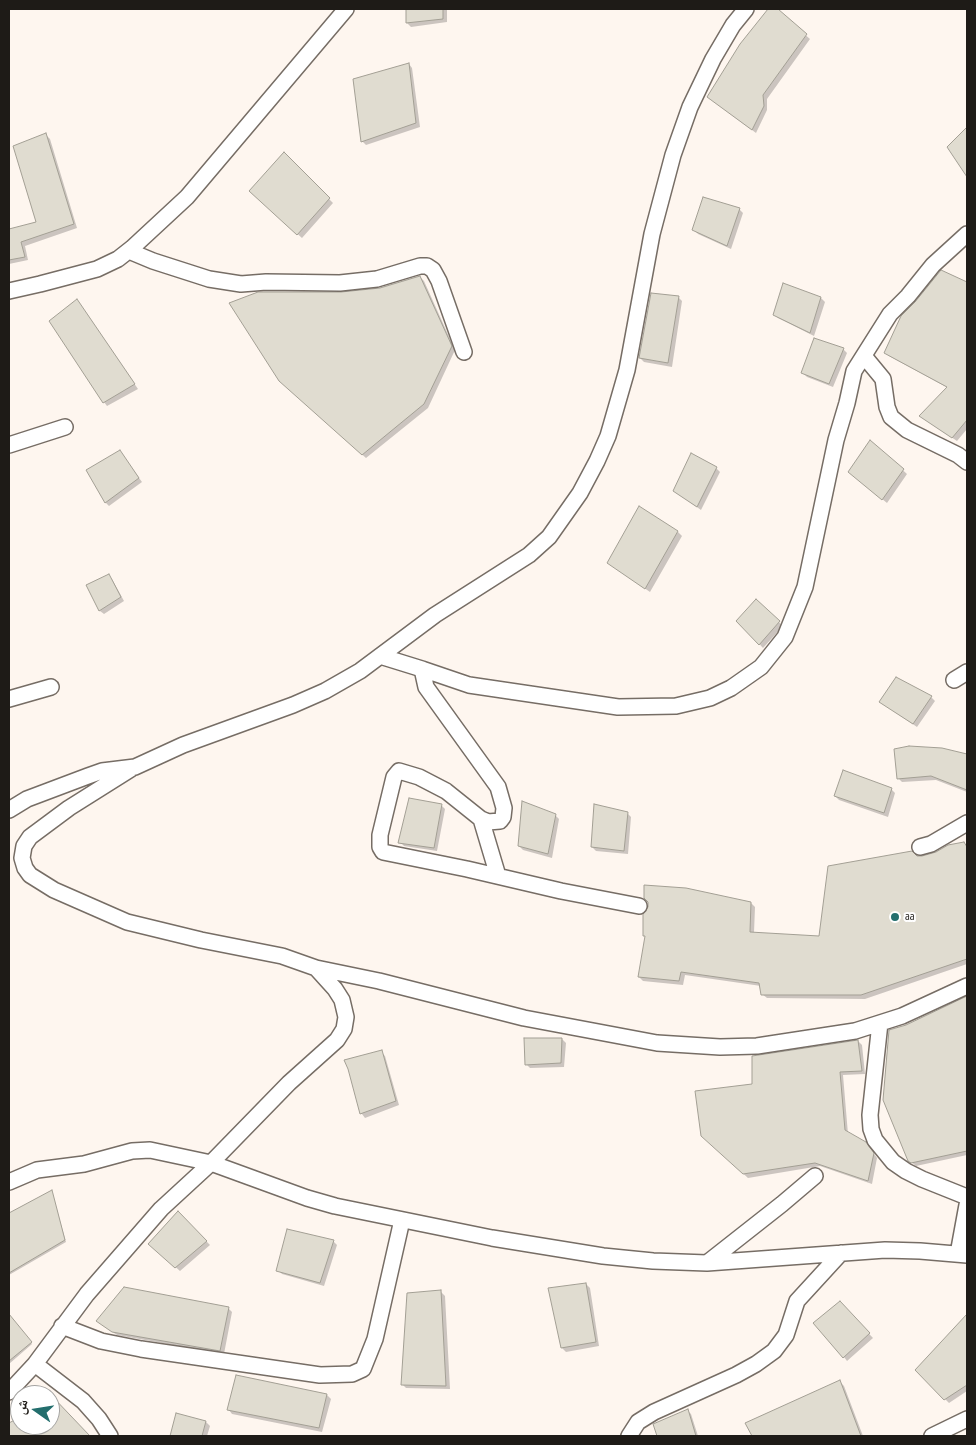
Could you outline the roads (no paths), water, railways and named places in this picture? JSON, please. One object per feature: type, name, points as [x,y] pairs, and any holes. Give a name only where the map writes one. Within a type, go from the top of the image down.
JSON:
[{"type":"street","points":[[9,291],[97,268],[118,259],[129,251],[187,197],[346,9]]},
{"type":"street","points":[[746,9],[733,25],[713,59],[690,107],[681,132],[652,234],[627,370],[608,436],[580,492],[549,537],[529,555],[435,615],[360,671],[325,691],[293,705],[184,745],[135,767],[69,808],[30,837],[24,846],[22,858],[25,868],[30,875],[54,890],[128,922],[201,940],[282,956],[316,968],[379,981],[524,1018],[657,1043],[720,1047],[757,1046],[831,1035],[880,1024],[967,986]]},
{"type":"street","points":[[380,656],[469,685],[618,707],[676,706],[710,698],[732,688],[761,667],[785,637],[798,605],[810,572],[836,440],[854,371],[890,314],[933,266],[967,234]]},
{"type":"street","points":[[129,251],[202,277],[241,284],[266,282],[340,283],[378,278],[420,266],[427,266],[433,270],[439,282],[464,352]]},
{"type":"street","points":[[864,356],[882,378],[887,407],[891,417],[908,430],[958,455],[967,462]]},
{"type":"street","points":[[9,444],[65,427]]},
{"type":"street","points":[[422,669],[424,683],[428,691],[492,780],[502,798],[503,817],[500,821],[488,822],[446,791],[419,777],[399,771],[394,777],[380,835],[380,847],[383,852],[639,906]]},
{"type":"street","points":[[954,680],[967,672]]},
{"type":"street","points":[[9,700],[51,686]]},
{"type":"street","points":[[9,810],[27,799],[102,771],[135,767]]},
{"type":"street","points":[[482,819],[498,876]]},
{"type":"street","points":[[920,847],[931,844],[967,823]]},
{"type":"street","points":[[9,1392],[35,1364],[62,1326],[161,1209],[211,1162],[255,1116],[337,1040],[344,1029],[346,1017],[342,1000],[335,989],[316,968]]},
{"type":"street","points":[[880,1024],[870,1115],[871,1129],[875,1140],[893,1162],[906,1171],[967,1197]]},
{"type":"street","points":[[9,1182],[37,1170],[84,1164],[142,1150],[162,1152],[211,1162],[307,1198],[335,1206],[402,1220],[492,1238],[603,1256],[707,1264],[885,1250],[963,1254],[967,1204]]},
{"type":"street","points":[[707,1264],[815,1176]]},
{"type":"street","points":[[62,1326],[102,1341],[141,1349],[320,1375],[352,1374],[362,1369],[375,1339],[402,1220]]},
{"type":"street","points":[[629,1436],[638,1422],[654,1412],[736,1375],[774,1351],[786,1335],[798,1301],[841,1253]]},
{"type":"street","points":[[35,1364],[83,1400],[110,1436]]},
{"type":"street","points":[[932,1436],[967,1419]]},
{"type":"place","name":"aa","points":[[895,917]]}]
